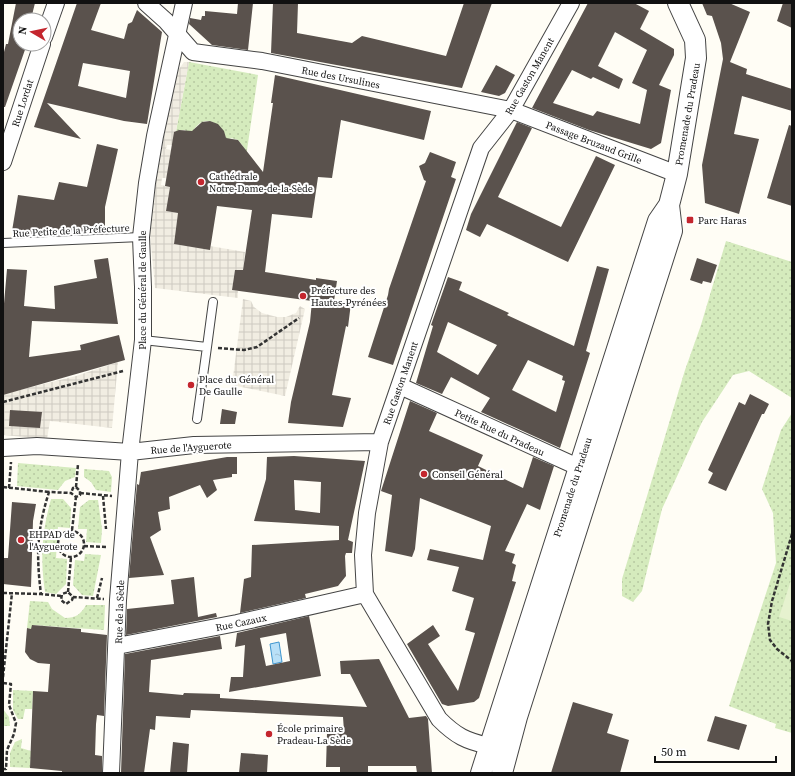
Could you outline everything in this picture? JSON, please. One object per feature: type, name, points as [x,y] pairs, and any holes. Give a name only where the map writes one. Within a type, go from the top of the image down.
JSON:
[{"type":"street","points":[[52,14],[56,3]]},
{"type":"street","name":"Rue des Ursulines","points":[[146,3],[166,21],[193,52],[262,61],[511,110]]},
{"type":"street","name":"Place du Général de Gaulle","points":[[130,452],[143,340],[141,237],[152,152],[184,3]]},
{"type":"street","name":"Rue Gaston Manent","points":[[489,746],[468,741],[453,733],[439,719],[365,594],[363,555],[364,539],[380,442],[481,148],[511,110],[571,3]]},
{"type":"street","name":"Promenade du Pradeau","points":[[502,773],[517,717],[672,231],[669,205],[676,174],[696,58],[695,40],[678,3]]},
{"type":"street","name":"Rue Lordat","points":[[3,162],[39,52]]},
{"type":"street","name":"Passage Bruzaud Grille","points":[[511,110],[676,174]]},
{"type":"street","name":"Promenade du Pradeau","points":[[482,773],[489,746],[578,467],[658,222],[669,205]]},
{"type":"street","name":"Petite Rue du Pradeau","points":[[400,386],[578,467]]},
{"type":"street","name":"Rue de l'Ayguerote","points":[[8,448],[37,446],[130,452],[194,445],[380,442]]},
{"type":"street","name":"Rue de la Sède","points":[[111,773],[118,600],[130,452]]},
{"type":"street","points":[[578,467],[587,474],[590,488]]},
{"type":"street","name":"Rue Cazaux","points":[[117,646],[237,623],[365,594]]},
{"type":"lane","name":"Rue Petite de la Préfecture","points":[[3,243],[141,237]]},
{"type":"lane","points":[[198,419],[213,302]]},
{"type":"lane","points":[[143,340],[207,347]]},
{"type":"path","points":[[207,347],[244,350],[257,347],[299,318]]},
{"type":"path","points":[[3,402],[141,366]]},
{"type":"path","points":[[8,448],[9,488]]},
{"type":"path","points":[[79,449],[76,488],[80,493],[127,497]]},
{"type":"path","points":[[3,487],[71,493],[76,497]]},
{"type":"path","points":[[71,493],[73,488],[76,488]]},
{"type":"path","points":[[41,594],[37,565],[40,528],[49,492]]},
{"type":"path","points":[[72,530],[76,497],[80,493]]},
{"type":"path","points":[[103,496],[106,534]]},
{"type":"path","points":[[72,530],[79,533],[84,539],[84,546],[82,552],[77,556],[71,557],[64,555],[60,550],[58,543],[61,536],[66,531],[72,530]]},
{"type":"path","points":[[792,534],[772,601],[768,624],[770,640],[777,649],[792,661]]},
{"type":"path","points":[[105,554],[106,541]]},
{"type":"path","points":[[84,546],[106,548]]},
{"type":"path","points":[[71,557],[68,592],[73,597],[118,600]]},
{"type":"path","points":[[97,598],[103,575]]},
{"type":"path","points":[[3,593],[61,596],[68,592]]},
{"type":"path","points":[[3,677],[12,593]]},
{"type":"path","points":[[61,596],[63,603],[66,604],[72,600],[73,597]]},
{"type":"path","points":[[3,683],[12,684],[10,705],[16,723],[14,734],[7,750],[6,769],[3,769]]},
{"type":"green space","points":[[189,62],[258,75],[246,157],[240,159],[243,146],[238,140],[231,138],[225,141],[223,133],[219,127],[210,121],[204,121],[199,124],[191,136],[185,130],[176,131]]},
{"type":"green space","points":[[726,241],[792,262],[792,398],[749,371],[733,375],[702,422],[662,509],[642,591],[633,602],[622,596],[622,579],[685,370],[701,325]]},
{"type":"green space","points":[[792,413],[792,733],[775,728],[776,724],[729,706],[776,563],[773,513],[762,489],[781,430]]},
{"type":"green space","points":[[18,463],[76,468],[75,477],[65,481],[58,490],[17,486]]},
{"type":"green space","points":[[84,469],[109,471],[112,477],[111,492],[96,490],[91,482],[84,477]]},
{"type":"green space","points":[[51,499],[63,499],[71,508],[70,528],[58,527],[56,558],[67,559],[66,584],[56,594],[45,592],[42,556],[44,534]]},
{"type":"green space","points":[[89,500],[98,500],[102,529],[101,543],[86,542],[87,529],[78,529],[80,507]]},
{"type":"green space","points":[[85,554],[101,555],[93,596],[82,595],[73,585],[75,560],[84,561]]},
{"type":"green space","points":[[792,577],[792,621],[779,617]]},
{"type":"green space","points":[[30,601],[48,602],[52,609],[65,618],[78,615],[86,605],[105,605],[104,630],[33,625],[31,629],[27,628]]},
{"type":"green space","points":[[13,690],[33,691],[32,709],[25,709],[23,719],[18,719],[13,710]]},
{"type":"green space","points":[[3,709],[9,717],[10,726],[3,726]]},
{"type":"green space","points":[[22,739],[21,748],[31,751],[30,768],[10,767],[10,753],[15,742]]},
{"type":"shaded area","points":[[184,62],[189,62],[176,131],[172,145],[167,145],[166,149],[171,150],[167,178],[162,178],[161,185],[170,187],[166,211],[178,213],[174,244],[210,249],[210,246],[245,252],[243,270],[235,270],[232,290],[238,291],[238,298],[155,288],[149,223],[154,184],[177,72]]},
{"type":"shaded area","points":[[243,299],[251,301],[254,307],[262,313],[277,317],[286,317],[296,313],[300,306],[305,309],[285,396],[232,385]]},
{"type":"shaded area","points":[[118,362],[112,428],[50,421],[47,439],[3,435],[3,394],[76,376]]},
{"type":"water","points":[[279,642],[282,662],[273,664],[270,644]]},
{"type":"building","points":[[16,3],[35,3],[33,12],[14,12]]},
{"type":"building","points":[[77,3],[101,3],[91,30],[124,39],[128,24],[132,22],[137,10],[162,32],[147,124],[124,121],[47,103],[81,139],[34,127]],"holes":[[[83,63],[130,71],[126,98],[78,86]]]},
{"type":"building","points":[[238,3],[253,3],[248,50],[212,45],[189,24],[190,18],[201,20],[202,16],[205,16],[205,11],[237,14]]},
{"type":"building","points":[[273,3],[298,3],[297,33],[352,43],[362,36],[446,56],[464,3],[492,3],[462,88],[271,53]]},
{"type":"building","points":[[588,3],[634,3],[649,11],[640,29],[674,49],[674,55],[659,85],[671,90],[661,143],[651,149],[589,130],[532,108]],"holes":[[[615,32],[647,50],[632,83],[647,90],[640,124],[597,111],[593,116],[553,103],[572,70],[591,79],[593,77],[619,89],[623,79],[598,66]]]},
{"type":"building","points":[[702,3],[729,3],[750,12],[730,62],[747,69],[746,74],[792,89],[792,111],[742,96],[734,134],[759,139],[739,214],[705,203],[702,165],[723,59],[721,43],[712,16],[707,15]]},
{"type":"building","points":[[783,3],[792,3],[792,28],[777,21]]},
{"type":"building","points":[[12,24],[12,52],[24,52],[5,107],[3,107],[3,56],[6,44],[8,44]]},
{"type":"building","points":[[496,65],[515,75],[505,93],[499,96],[481,92]]},
{"type":"building","points":[[275,75],[431,111],[424,140],[341,120],[332,178],[318,177],[312,218],[272,214],[265,272],[316,280],[316,278],[337,281],[334,301],[351,303],[348,327],[346,326],[332,395],[351,398],[343,427],[288,423],[291,402],[310,322],[312,301],[232,290],[235,270],[243,270],[252,210],[217,206],[210,250],[174,244],[178,213],[166,211],[170,187],[165,186],[174,132],[179,130],[192,131],[202,122],[210,121],[218,124],[224,131],[226,138],[238,140],[263,172],[273,103],[271,103]]},
{"type":"building","points":[[517,122],[532,128],[498,197],[561,227],[596,156],[615,165],[568,262],[487,224],[480,237],[466,230],[471,214]]},
{"type":"building","points":[[789,125],[792,126],[792,206],[767,198]]},
{"type":"building","points":[[97,144],[118,149],[105,207],[105,226],[99,233],[18,237],[12,231],[18,195],[54,200],[59,182],[87,187]]},
{"type":"building","points":[[430,152],[456,162],[451,177],[456,179],[393,365],[368,357],[389,289],[426,181],[424,180],[419,166],[425,163]]},
{"type":"building","points":[[108,258],[118,324],[32,321],[29,357],[81,350],[80,345],[119,335],[125,360],[3,395],[3,315],[7,269],[27,270],[24,306],[55,309],[54,286],[97,278],[94,260]]},
{"type":"building","points":[[697,258],[717,265],[711,283],[703,281],[702,284],[690,280]]},
{"type":"building","points":[[597,266],[609,269],[586,351],[590,353],[560,448],[481,412],[490,398],[451,377],[442,394],[416,383],[433,326],[431,325],[448,277],[462,282],[459,290],[509,313],[507,315],[574,346]],"holes":[[[448,322],[497,345],[478,375],[437,352]],[[528,360],[563,376],[562,380],[565,381],[556,412],[512,390]]]},
{"type":"building","points":[[750,394],[769,404],[764,414],[762,414],[726,491],[708,483],[713,473],[708,470],[739,402],[745,405]]},
{"type":"building","points":[[410,401],[437,413],[429,431],[483,455],[478,466],[523,488],[533,457],[554,466],[540,510],[527,504],[505,551],[515,554],[512,563],[516,565],[512,581],[516,582],[479,698],[474,702],[448,706],[442,704],[407,644],[433,625],[440,636],[428,644],[458,691],[475,633],[465,630],[474,598],[452,591],[459,567],[427,560],[430,549],[483,560],[491,526],[420,498],[415,549],[412,557],[385,551],[392,495],[381,491]]},
{"type":"building","points":[[222,409],[237,412],[235,424],[220,424]]},
{"type":"building","points":[[10,410],[42,412],[40,428],[9,426]]},
{"type":"building","points":[[294,456],[365,461],[348,540],[353,542],[352,553],[346,553],[346,576],[338,586],[305,594],[306,598],[240,613],[244,579],[251,577],[252,545],[339,540],[339,526],[254,521],[266,479],[267,457]],"holes":[[[294,480],[321,482],[320,513],[295,510]]]},
{"type":"building","points":[[227,457],[237,457],[237,474],[232,474],[232,477],[213,480],[217,490],[207,498],[200,485],[169,497],[170,509],[158,512],[161,530],[150,537],[164,575],[129,578],[137,484],[139,485],[141,472]]},
{"type":"building","name":"EHPAD de l'Ayguerote","points":[[12,502],[36,504],[33,521],[31,587],[3,584],[3,558],[8,558]]},
{"type":"building","points":[[194,577],[198,617],[216,613],[217,617],[126,635],[127,609],[174,604],[171,580]]},
{"type":"building","points":[[309,616],[321,676],[229,692],[231,677],[243,677],[245,645],[235,647],[237,633]],"holes":[[[286,633],[290,661],[266,666],[260,638]]]},
{"type":"building","points":[[32,625],[81,629],[81,632],[107,635],[104,716],[97,715],[96,724],[95,755],[102,756],[102,773],[62,773],[62,771],[30,768],[33,691],[48,692],[50,664],[38,663],[30,659],[25,652],[27,628],[31,629]]},
{"type":"building","points":[[220,636],[222,649],[151,660],[149,692],[183,695],[184,693],[220,694],[220,698],[367,707],[350,674],[341,674],[340,661],[379,659],[409,718],[426,716],[428,719],[432,773],[417,773],[416,766],[368,766],[368,773],[340,773],[340,767],[326,767],[327,733],[344,731],[343,717],[191,710],[190,718],[156,716],[155,730],[150,729],[144,773],[121,773],[125,654]]},
{"type":"building","points":[[573,702],[613,714],[607,733],[629,740],[620,773],[551,773]]},
{"type":"building","points":[[715,716],[747,725],[739,750],[707,741]]},
{"type":"building","points":[[173,742],[189,744],[187,773],[170,773]]},
{"type":"building","points":[[241,753],[268,755],[267,773],[239,773]]},
{"type":"place","name":"Cathédrale Notre-Dame-de-la-Sède","points":[[201,182]]},
{"type":"place","name":"Parc Haras","points":[[690,220]]},
{"type":"place","name":"Préfecture des Hautes-Pyrénées","points":[[303,296]]},
{"type":"place","name":"Place du Général De Gaulle","points":[[191,385]]},
{"type":"place","name":"Conseil Général","points":[[424,474]]},
{"type":"place","name":"EHPAD de l'Ayguerote","points":[[21,540]]},
{"type":"place","name":"École primaire Pradeau-La Sède","points":[[269,734]]}]
